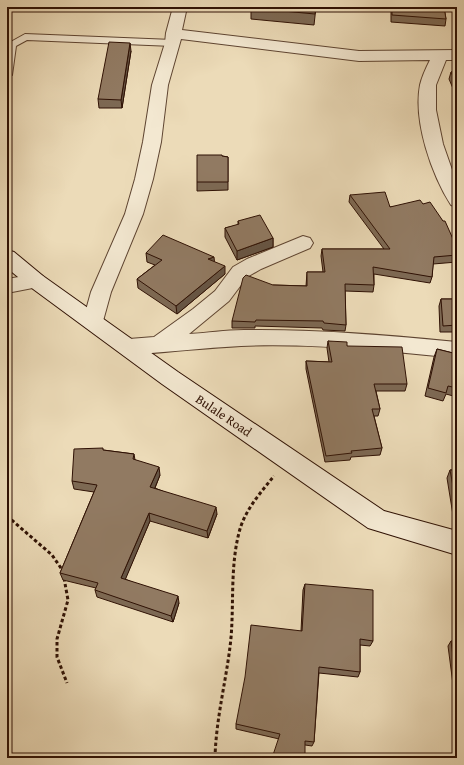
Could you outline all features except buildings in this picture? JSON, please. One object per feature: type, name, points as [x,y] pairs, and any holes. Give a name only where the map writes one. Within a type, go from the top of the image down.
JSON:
[{"type":"street","points":[[93,321],[101,292],[134,214],[144,179],[152,142],[160,85],[180,7]]},
{"type":"street","points":[[173,38],[359,56],[457,55]]},
{"type":"street","points":[[440,56],[427,85],[426,102],[442,170],[452,194],[457,201]]},
{"type":"street","points":[[158,345],[200,315],[222,296],[240,272],[254,264],[303,243]]},
{"type":"street","name":"Bulale Road","points":[[7,258],[36,281],[170,378],[377,520],[457,543]]},
{"type":"street","points":[[7,286],[36,281]]},
{"type":"street","points":[[129,347],[242,338],[318,339],[386,343],[457,350]]},
{"type":"lane","points":[[7,75],[9,44],[30,36],[173,38]]},
{"type":"path","points":[[215,758],[215,746],[223,683],[232,626],[232,570],[240,529],[253,501],[289,459]]},
{"type":"path","points":[[7,516],[17,527],[39,543],[58,561],[63,571],[68,600],[58,638],[57,657],[67,683]]}]
